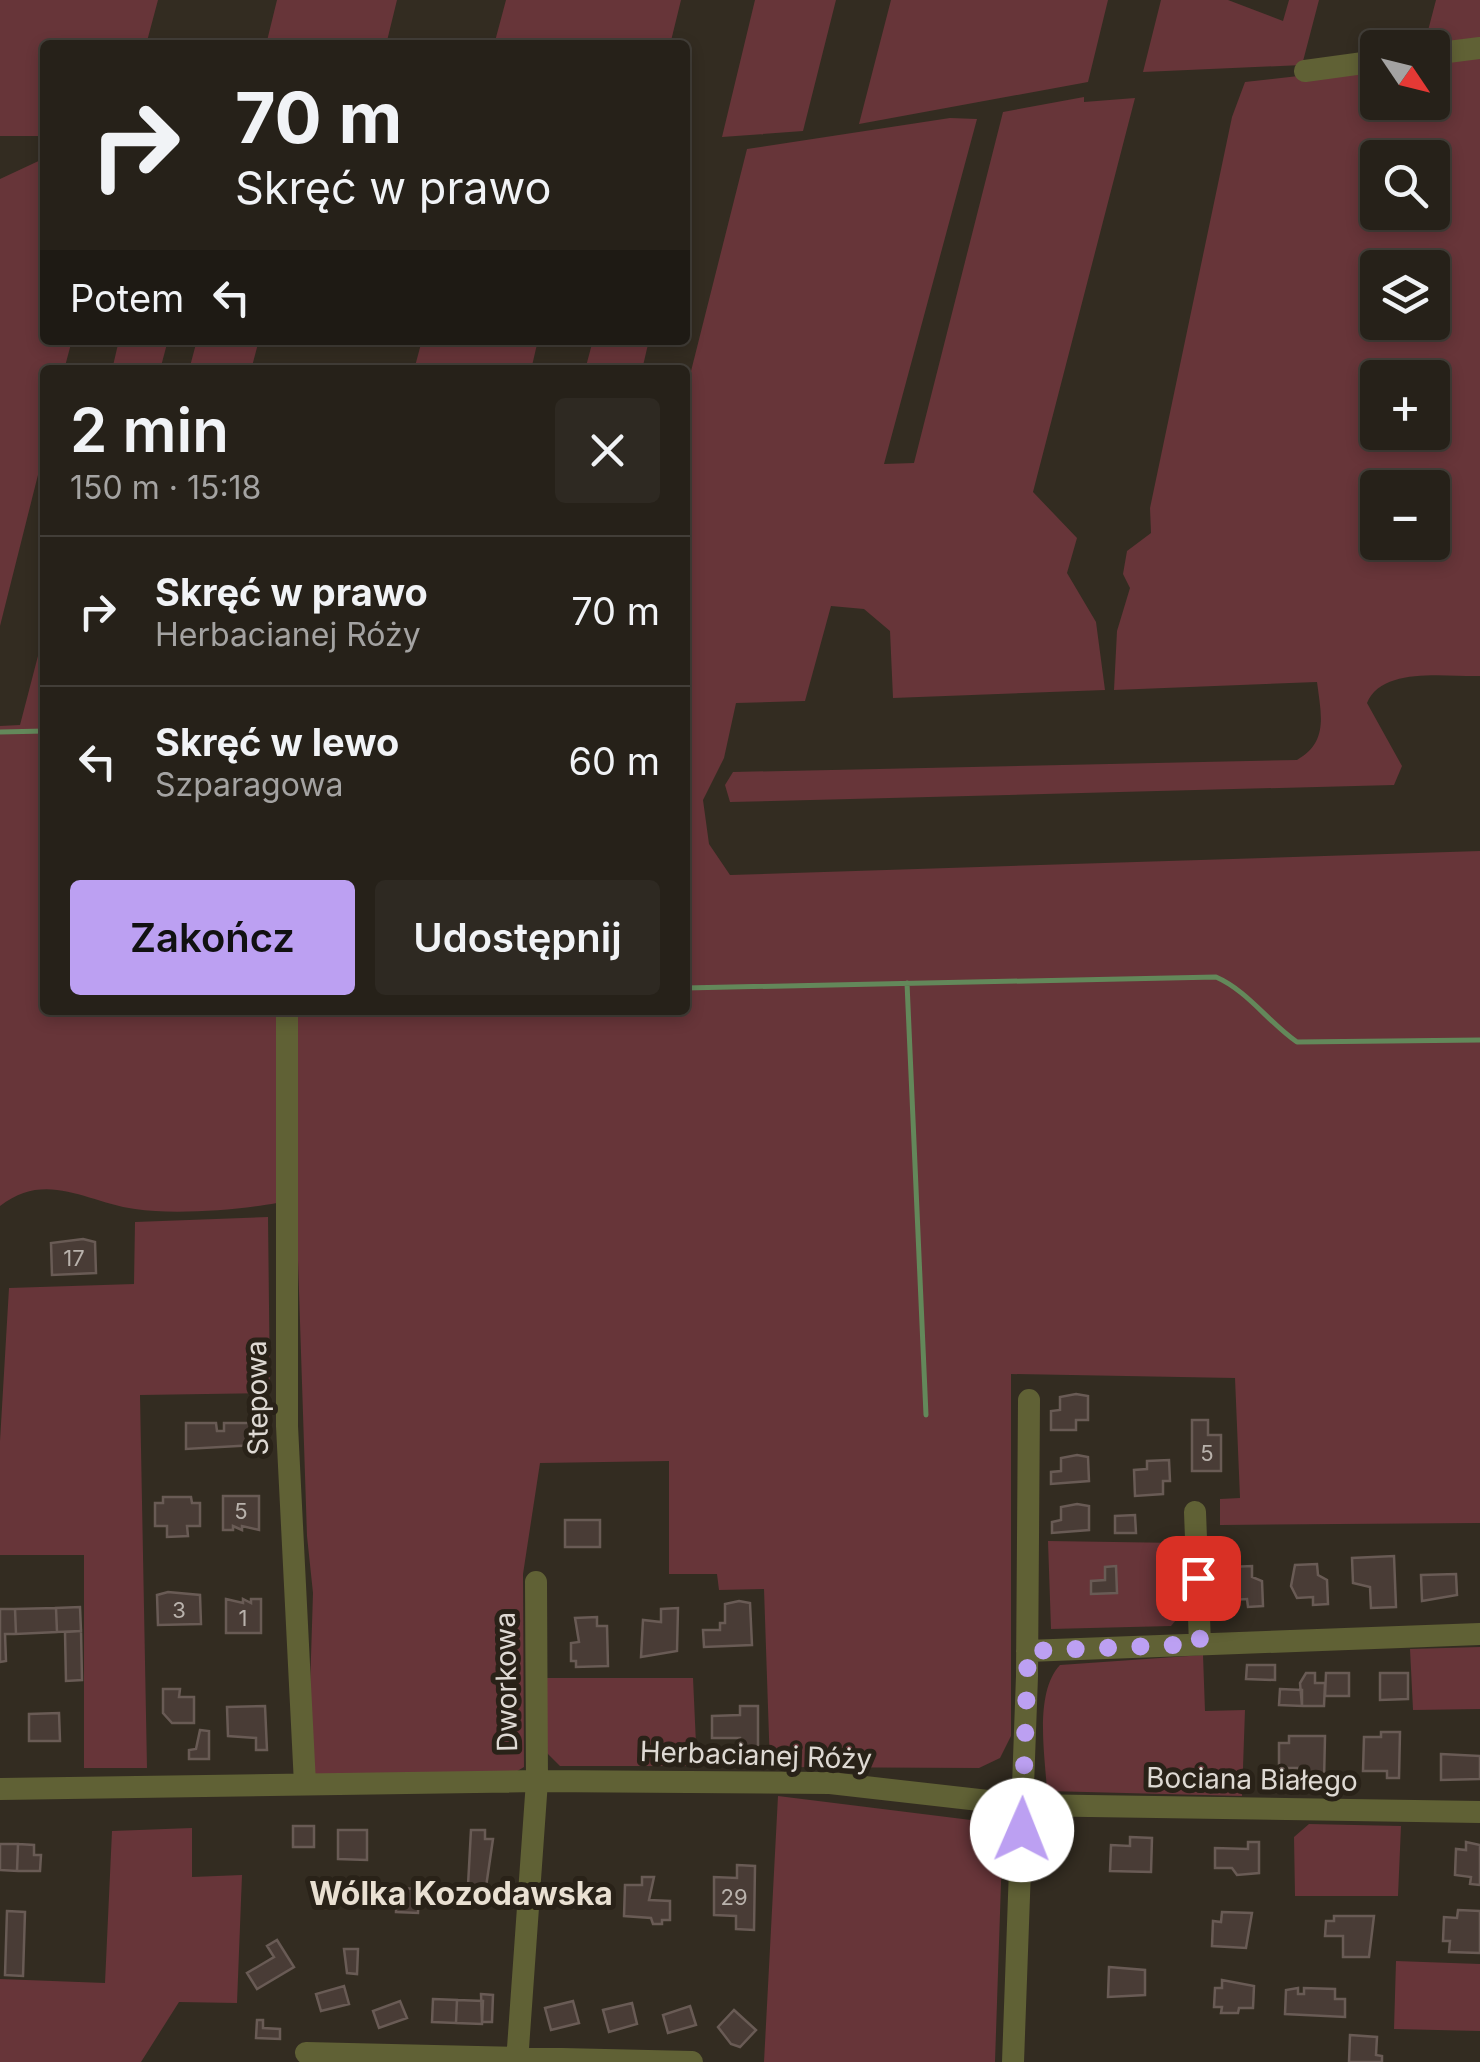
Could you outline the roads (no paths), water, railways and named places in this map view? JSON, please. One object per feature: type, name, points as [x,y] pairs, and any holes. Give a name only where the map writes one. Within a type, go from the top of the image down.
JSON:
[{"type":"street","points":[[1450,52],[1480,48]]},
{"type":"street","points":[[1304,71],[1360,64]]},
{"type":"street","name":"Stepowa","points":[[287,1015],[287,1426],[306,1784]]},
{"type":"street","points":[[1013,2062],[1028,1651],[1029,1400]]},
{"type":"street","points":[[1195,1512],[1200,1644]]},
{"type":"street","name":"Dworkowa","points":[[517,2060],[537,1780],[536,1582]]},
{"type":"street","points":[[1028,1651],[1480,1634]]},
{"type":"street","name":"Herbacianej Róży","points":[[0,1789],[537,1780],[830,1783],[1022,1805]]},
{"type":"street","name":"Bociana Białego","points":[[1022,1805],[1480,1812]]},
{"type":"street","points":[[306,2053],[692,2062]]},
{"type":"waterway","points":[[0,732],[40,731]]},
{"type":"waterway","points":[[690,988],[1216,977],[1238,990],[1297,1042],[1480,1040]]},
{"type":"waterway","points":[[907,983],[926,1415]]},
{"type":"district","name":"Wólka Kozodawska","points":[[461,1894]]}]
